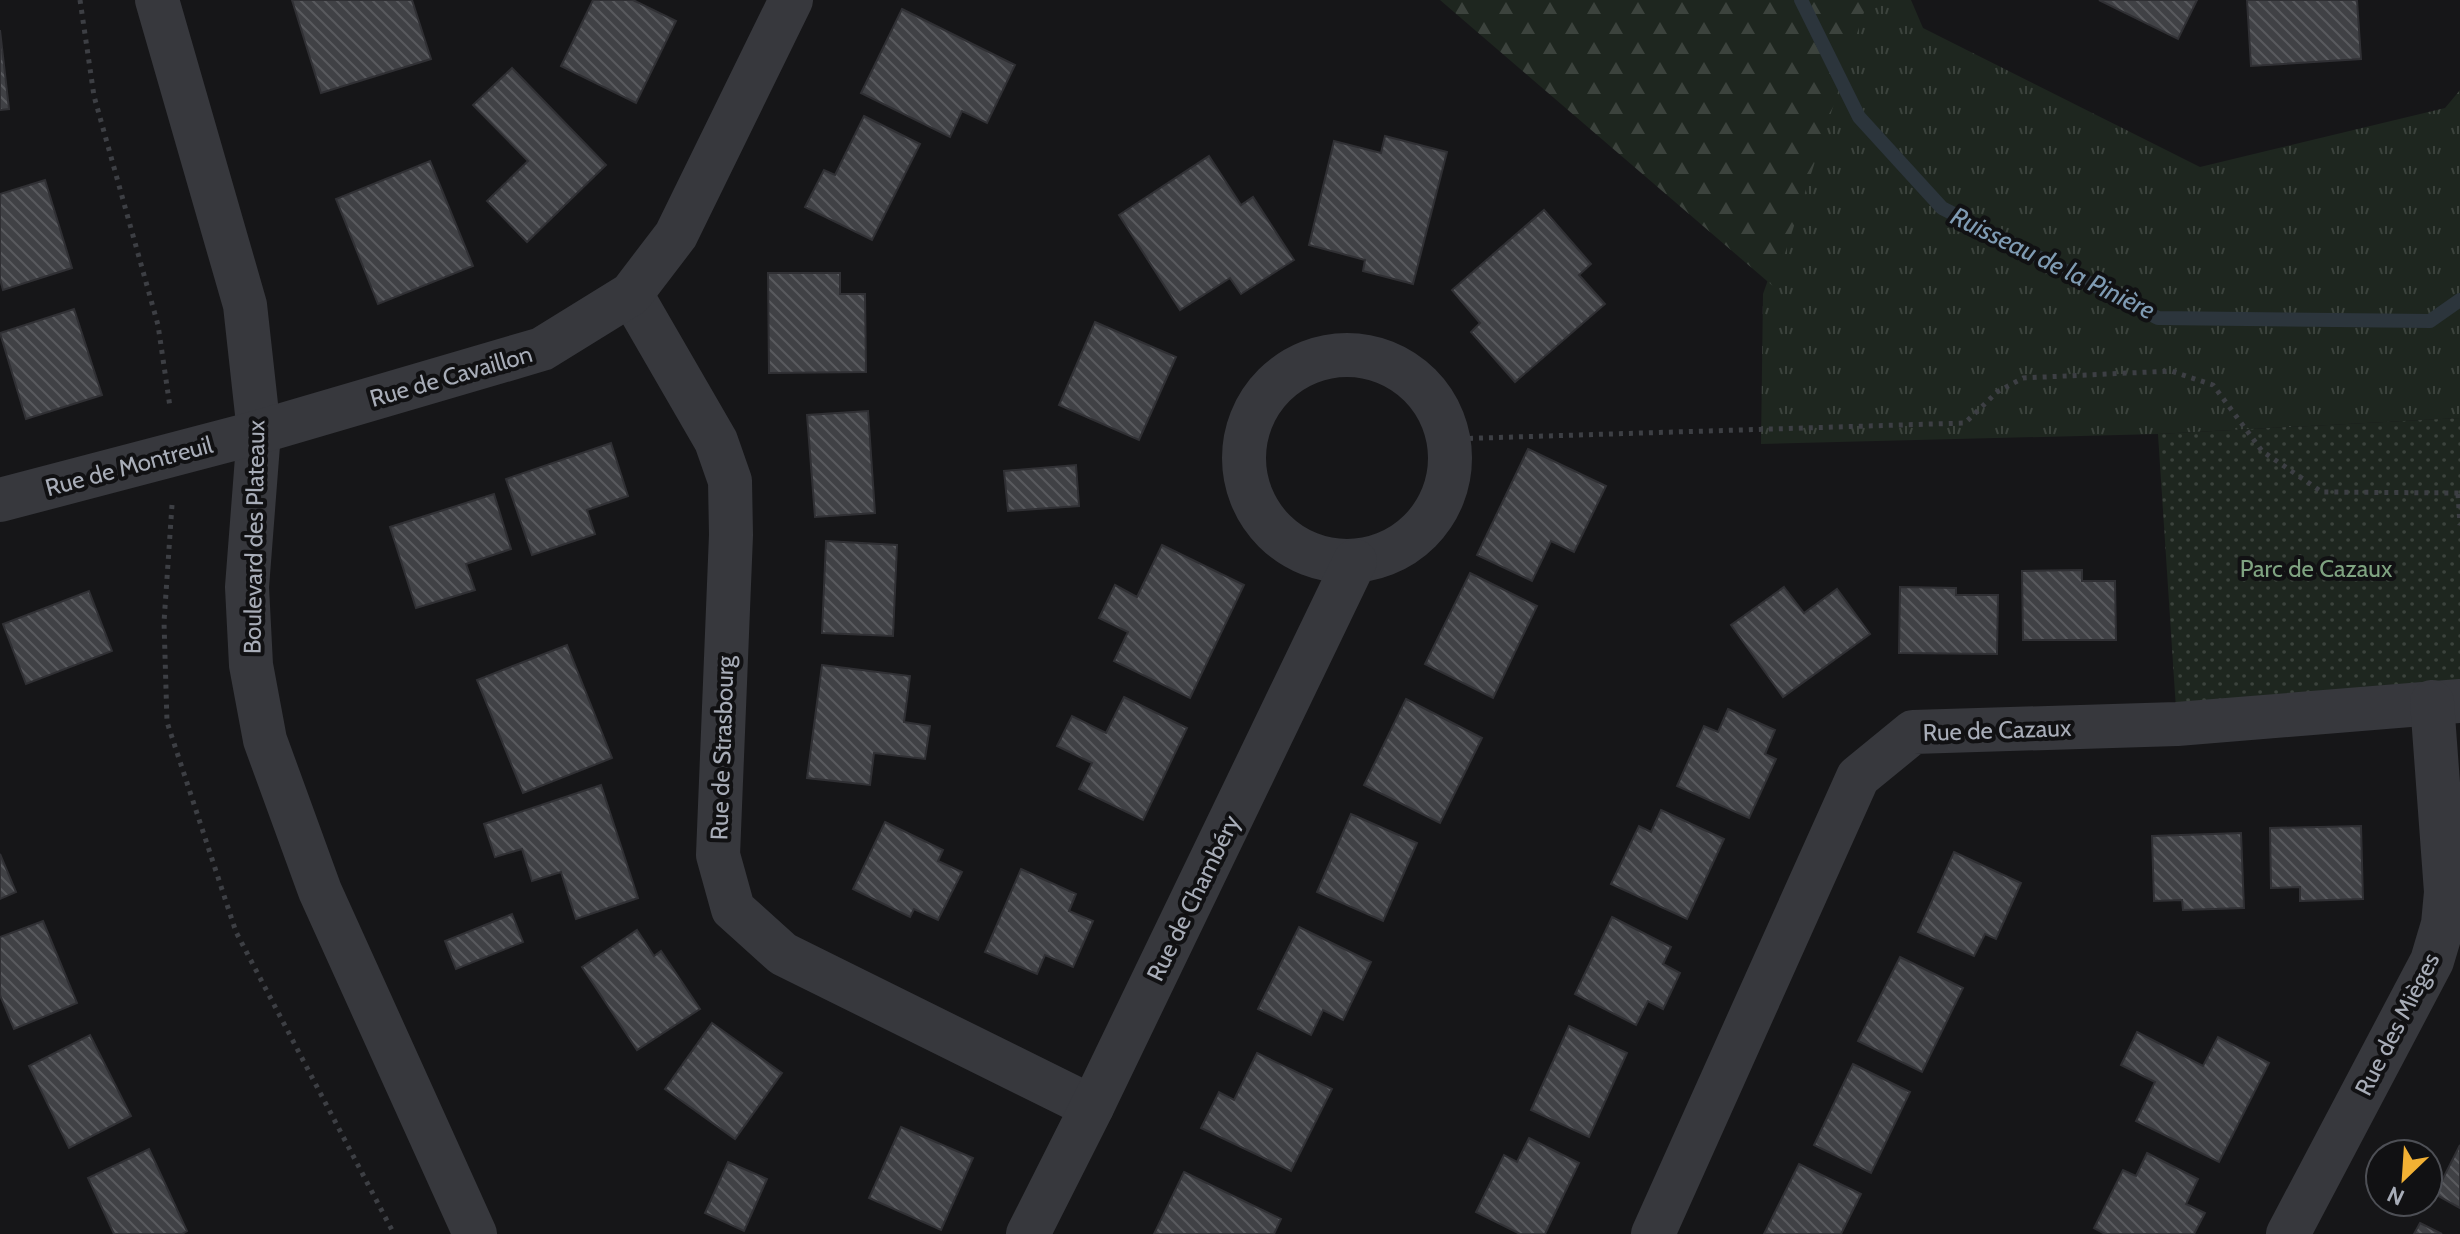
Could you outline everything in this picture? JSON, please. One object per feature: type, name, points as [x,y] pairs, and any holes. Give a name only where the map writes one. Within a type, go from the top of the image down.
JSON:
[{"type":"street","name":"Boulevard des Plateaux","points":[[157,0],[245,305],[259,432],[247,587],[251,665],[265,740],[320,891],[475,1234]]},
{"type":"street","name":"Rue de Cavaillon","points":[[259,432],[542,349],[631,294],[676,235],[791,0]]},
{"type":"street","name":"Rue de Strasbourg","points":[[631,294],[716,441],[730,481],[731,535],[718,855],[733,909],[783,954],[1092,1107]]},
{"type":"street","points":[[1350,354],[1385,362],[1414,380],[1437,406],[1449,439],[1449,474],[1439,507],[1418,535],[1389,554],[1355,561],[1322,558],[1290,545],[1266,522],[1249,493],[1244,449],[1248,427],[1263,397],[1287,374],[1317,359],[1350,354]]},
{"type":"street","name":"Rue de Montreuil","points":[[0,500],[259,432]]},
{"type":"street","name":"Rue de Chambéry","points":[[1028,1234],[1355,561]]},
{"type":"street","name":"Rue de Cazaux","points":[[1653,1234],[1858,777],[1913,732],[2177,724],[2446,702]]},
{"type":"street","name":"Rue des Mièges","points":[[2288,1234],[2432,961],[2443,924],[2446,892],[2446,702]]},
{"type":"path","points":[[1449,439],[1965,423],[1997,392],[2023,378],[2171,371],[2213,385],[2262,451],[2322,492],[2459,493],[2460,525]]},
{"type":"green space","points":[[1440,0],[1868,0],[1774,287]]},
{"type":"green space","points":[[1867,0],[1911,0],[1923,28],[2200,167],[2445,108],[2460,90],[2460,418],[2158,434],[1761,444],[1763,294]]},
{"type":"green space","name":"Parc de Cazaux","points":[[2460,418],[2460,700],[2177,724],[2158,434]]},
{"type":"building","points":[[292,0],[412,0],[431,59],[321,93]]},
{"type":"building","points":[[593,0],[633,0],[676,21],[636,103],[561,66]]},
{"type":"building","points":[[2099,0],[2197,0],[2178,39]]},
{"type":"building","points":[[2247,0],[2357,0],[2361,59],[2251,66]]},
{"type":"building","points":[[902,9],[1015,65],[987,123],[962,111],[950,137],[861,93]]},
{"type":"building","points":[[0,30],[9,109],[0,110]]},
{"type":"building","points":[[512,68],[606,165],[527,242],[487,201],[528,161],[473,105]]},
{"type":"building","points":[[864,116],[920,144],[872,240],[805,207],[824,170],[835,175]]},
{"type":"building","points":[[1385,136],[1447,152],[1413,284],[1363,271],[1365,260],[1309,245],[1334,141],[1381,153]]},
{"type":"building","points":[[1209,156],[1241,205],[1253,197],[1294,260],[1241,294],[1230,278],[1180,310],[1119,215]]},
{"type":"building","points":[[430,161],[473,266],[378,304],[336,199]]},
{"type":"building","points":[[45,180],[72,268],[3,290],[0,279],[0,194]]},
{"type":"building","points":[[1544,210],[1591,264],[1579,275],[1605,304],[1515,382],[1471,332],[1480,323],[1452,290]]},
{"type":"building","points":[[768,273],[840,273],[840,294],[865,294],[866,372],[769,373]]},
{"type":"building","points":[[74,309],[102,395],[26,419],[0,333]]},
{"type":"building","points":[[1095,322],[1176,357],[1139,440],[1059,405]]},
{"type":"building","points":[[868,411],[875,513],[815,517],[807,415]]},
{"type":"building","points":[[611,443],[628,496],[587,510],[595,534],[532,555],[506,479]]},
{"type":"building","points":[[1528,449],[1606,486],[1574,552],[1551,541],[1532,581],[1477,555]]},
{"type":"building","points":[[1076,465],[1079,506],[1008,511],[1004,471]]},
{"type":"building","points":[[494,494],[511,549],[466,564],[475,590],[416,608],[390,527]]},
{"type":"building","points":[[826,541],[897,545],[893,636],[822,633]]},
{"type":"building","points":[[1162,545],[1244,585],[1190,698],[1114,661],[1128,632],[1099,618],[1115,585],[1137,597]]},
{"type":"building","points":[[2082,570],[2082,581],[2115,581],[2116,640],[2023,640],[2022,571]]},
{"type":"building","points":[[1470,573],[1537,606],[1493,698],[1425,664]]},
{"type":"building","points":[[1784,587],[1804,613],[1837,589],[1870,634],[1783,697],[1731,625]]},
{"type":"building","points":[[1900,587],[1956,588],[1956,595],[1998,595],[1997,654],[1899,653]]},
{"type":"building","points":[[89,591],[112,651],[26,684],[3,624]]},
{"type":"building","points":[[567,645],[612,758],[523,793],[477,680]]},
{"type":"building","points":[[822,665],[910,676],[904,722],[930,726],[925,759],[874,753],[870,785],[807,778]]},
{"type":"building","points":[[1124,697],[1187,728],[1143,820],[1079,789],[1092,763],[1057,746],[1072,716],[1106,733]]},
{"type":"building","points":[[1406,699],[1482,738],[1440,823],[1364,785]]},
{"type":"building","points":[[1728,709],[1775,730],[1765,754],[1776,759],[1749,818],[1677,786],[1704,726],[1718,732]]},
{"type":"building","points":[[601,785],[638,898],[576,919],[561,872],[532,881],[522,849],[495,857],[484,824]]},
{"type":"building","points":[[1661,810],[1724,839],[1687,919],[1611,884],[1639,826],[1651,832]]},
{"type":"building","points":[[1351,814],[1417,843],[1383,921],[1317,892]]},
{"type":"building","points":[[885,822],[943,850],[938,861],[962,872],[938,920],[914,909],[910,917],[853,889]]},
{"type":"building","points":[[2361,826],[2363,899],[2300,901],[2300,887],[2271,888],[2270,828]]},
{"type":"building","points":[[2241,833],[2244,908],[2183,910],[2182,900],[2154,901],[2152,836]]},
{"type":"building","points":[[1954,852],[2021,883],[1996,939],[1985,934],[1974,956],[1918,932]]},
{"type":"building","points":[[0,854],[16,892],[0,899]]},
{"type":"building","points":[[1021,869],[1076,894],[1069,911],[1093,921],[1073,967],[1045,955],[1037,974],[985,952]]},
{"type":"building","points":[[512,914],[523,942],[456,969],[445,941]]},
{"type":"building","points":[[1612,917],[1671,947],[1663,964],[1680,973],[1663,1009],[1648,1001],[1636,1025],[1575,994]]},
{"type":"building","points":[[43,921],[77,1003],[14,1029],[0,995],[0,937]]},
{"type":"building","points":[[1299,927],[1371,962],[1343,1020],[1323,1010],[1311,1035],[1258,1009]]},
{"type":"building","points":[[637,930],[654,956],[661,951],[700,1009],[637,1050],[582,967]]},
{"type":"building","points":[[1900,957],[1963,988],[1922,1072],[1858,1041]]},
{"type":"building","points":[[712,1023],[782,1073],[735,1139],[665,1089]]},
{"type":"building","points":[[1569,1026],[1627,1053],[1589,1137],[1531,1110]]},
{"type":"building","points":[[2137,1032],[2203,1066],[2218,1037],[2269,1063],[2219,1162],[2136,1121],[2155,1082],[2121,1065]]},
{"type":"building","points":[[90,1035],[131,1116],[69,1148],[29,1066]]},
{"type":"building","points":[[1257,1053],[1332,1089],[1291,1171],[1201,1128],[1219,1092],[1234,1100]]},
{"type":"building","points":[[1853,1064],[1910,1092],[1871,1173],[1814,1145]]},
{"type":"building","points":[[901,1127],[973,1158],[941,1230],[869,1198]]},
{"type":"building","points":[[1529,1138],[1579,1163],[1545,1234],[1520,1234],[1476,1212],[1504,1155],[1517,1162]]},
{"type":"building","points":[[2460,1145],[2460,1208],[2444,1199],[2444,1176]]},
{"type":"building","points":[[149,1149],[187,1231],[182,1234],[114,1234],[88,1178]]},
{"type":"building","points":[[2147,1153],[2198,1179],[2186,1204],[2205,1213],[2194,1234],[2105,1234],[2094,1228],[2123,1170],[2136,1176]]},
{"type":"building","points":[[728,1162],[767,1179],[744,1231],[705,1213]]},
{"type":"building","points":[[1799,1164],[1861,1194],[1841,1234],[1764,1234]]},
{"type":"building","points":[[1184,1172],[1281,1219],[1274,1234],[1154,1234]]},
{"type":"building","points":[[2420,1223],[2442,1234],[2414,1234]]},
{"type":"waterway","name":"Ruisseau de la Pinière","points":[[1801,0],[1859,117],[1942,208],[2158,318],[2430,321],[2460,300]]}]
